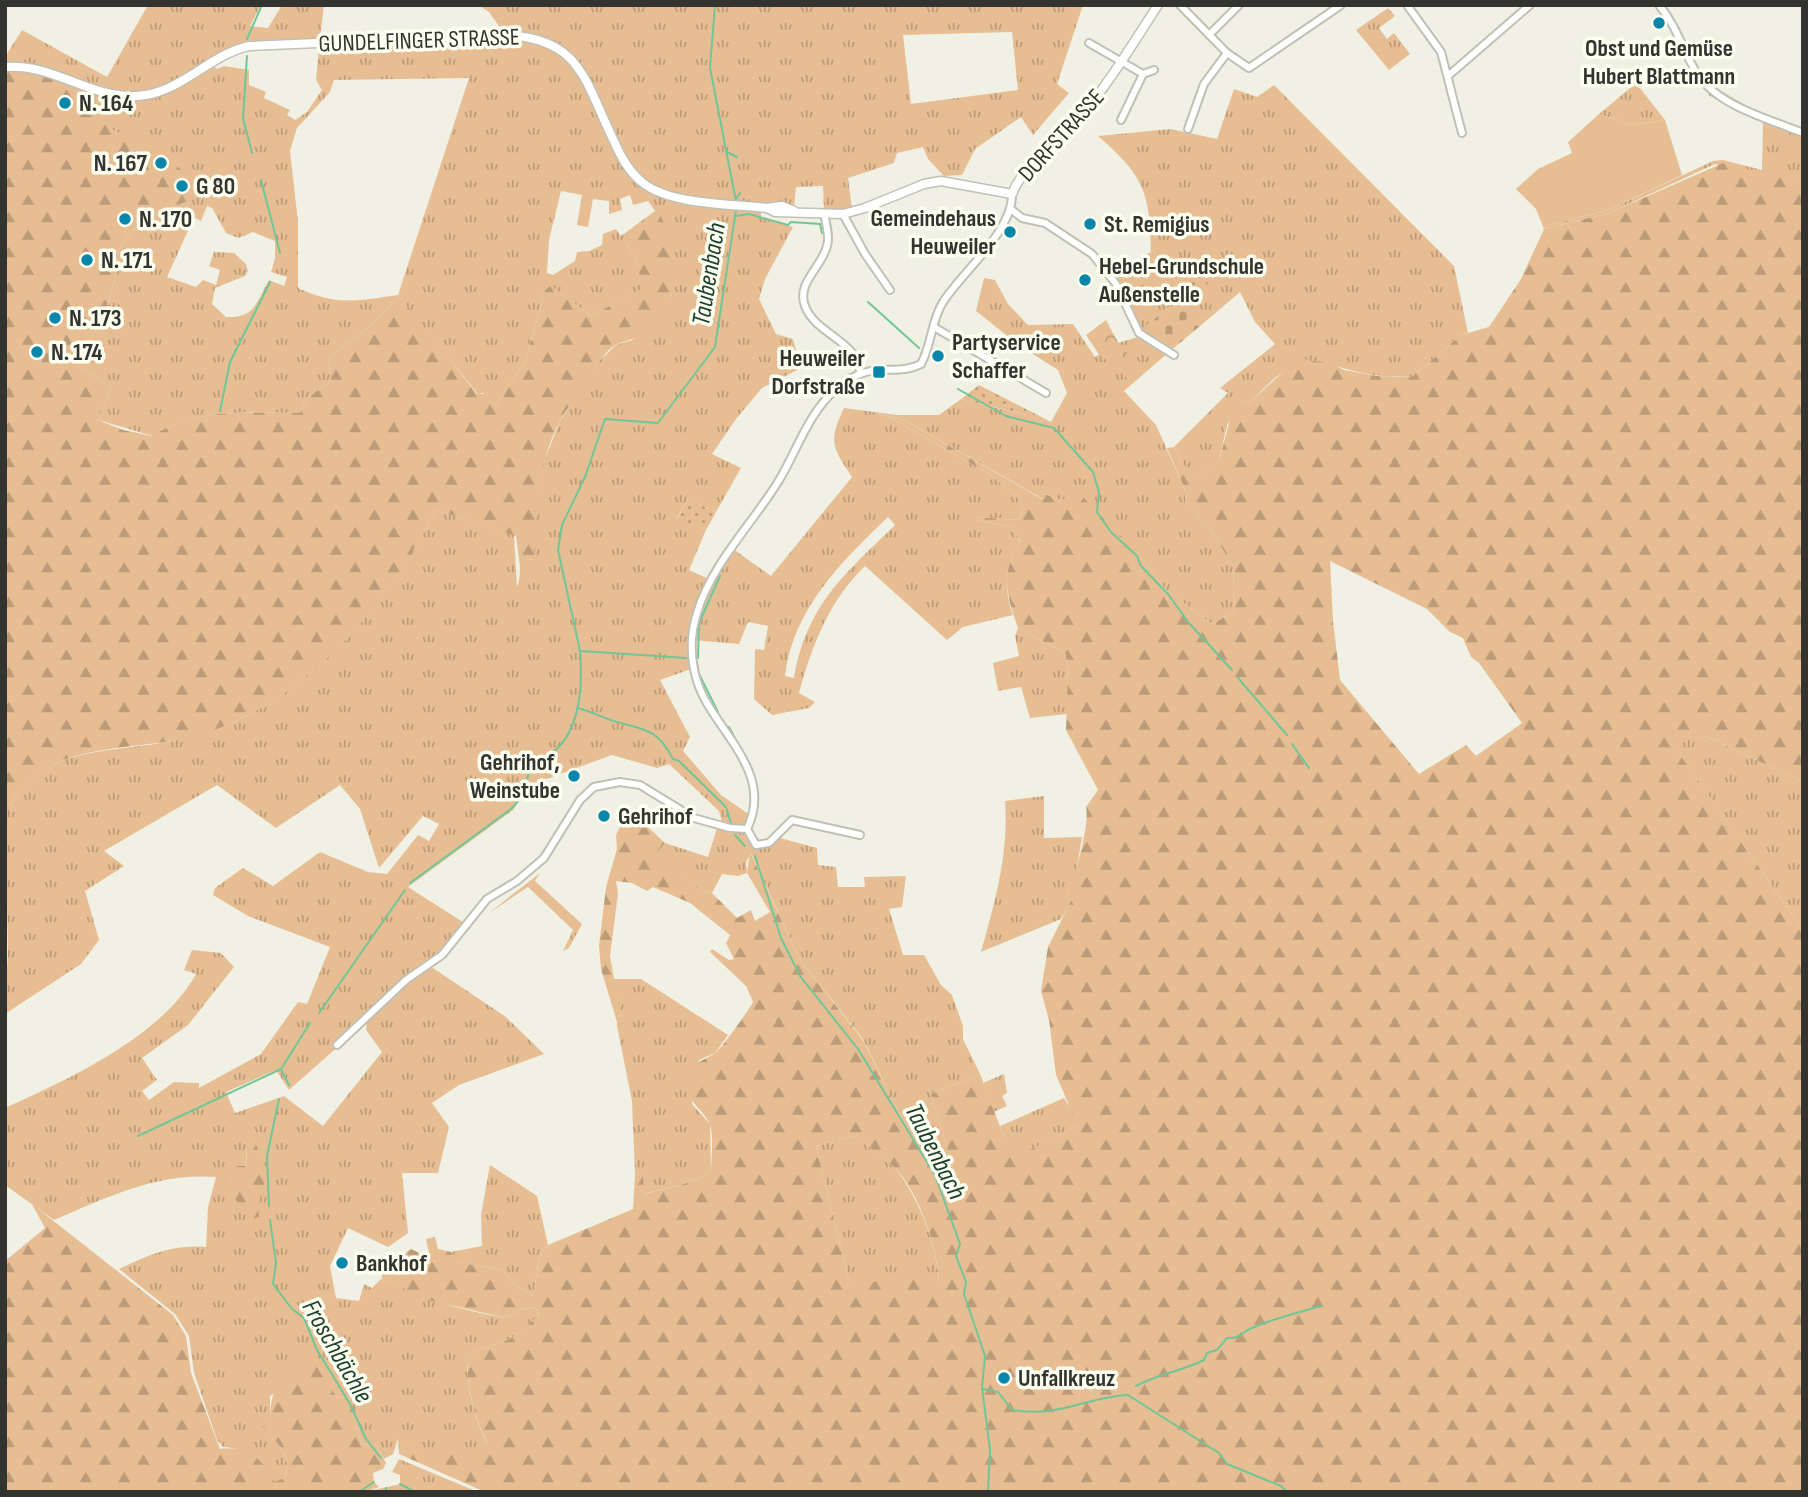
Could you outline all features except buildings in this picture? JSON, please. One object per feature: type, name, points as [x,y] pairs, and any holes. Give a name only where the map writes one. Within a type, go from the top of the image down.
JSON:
[{"type":"street","name":"DORFSTRASSE","points":[[860,372],[912,368],[921,364],[941,306],[998,233],[1012,210],[1012,194],[1022,175],[1074,125],[1158,5]]},
{"type":"street","points":[[1180,5],[1227,52],[1250,68],[1341,5]]},
{"type":"street","points":[[1209,35],[1239,5]]},
{"type":"street","points":[[1407,5],[1441,52],[1462,133]]},
{"type":"street","points":[[1448,76],[1530,5]]},
{"type":"street","points":[[1659,5],[1695,71],[1708,87],[1730,102],[1803,133]]},
{"type":"street","name":"GUNDELFINGER STRASSE","points":[[5,67],[37,67],[100,93],[139,96],[164,90],[215,59],[249,46],[503,34],[533,37],[556,46],[583,75],[622,158],[643,183],[672,197],[767,208],[785,213],[794,211],[843,214],[931,182],[975,185],[1012,194]]},
{"type":"street","name":"DORFSTRASSE","points":[[1089,43],[1121,61]]},
{"type":"street","points":[[1188,129],[1204,84],[1227,52]]},
{"type":"street","points":[[1121,61],[1143,74],[1154,71]]},
{"type":"street","points":[[1121,120],[1143,74]]},
{"type":"street","points":[[1012,210],[1022,218],[1045,223],[1092,254],[1116,284],[1139,333],[1174,355]]},
{"type":"street","points":[[824,214],[827,246],[804,288],[804,304],[811,316],[856,356],[860,372],[836,388],[819,409],[780,480],[711,580],[696,614],[691,640],[692,660],[702,696],[737,745],[746,765],[754,808],[747,829],[756,845],[769,843],[792,820],[860,835]]},
{"type":"street","points":[[843,214],[865,254],[890,290]]},
{"type":"street","points":[[934,327],[1046,393]]},
{"type":"street","points":[[337,1045],[406,980],[442,955],[488,899],[517,881],[544,858],[580,800],[594,787],[620,782],[640,785],[694,818],[730,828],[747,829]]},
{"type":"green space","points":[[148,5],[261,5],[250,26],[268,28],[282,5],[324,5],[320,39],[501,29],[489,12],[478,5],[1083,5],[1057,84],[1069,93],[1033,135],[1021,117],[975,149],[962,175],[944,176],[928,159],[923,147],[897,153],[894,163],[848,178],[852,209],[824,211],[823,186],[796,187],[794,208],[776,203],[761,210],[761,218],[793,227],[765,279],[759,299],[776,334],[793,339],[801,368],[762,388],[712,454],[741,468],[716,512],[688,499],[677,518],[706,530],[689,570],[711,580],[733,549],[771,576],[852,477],[834,444],[844,408],[897,415],[939,415],[961,399],[1026,415],[1026,409],[1051,422],[1067,393],[1058,370],[1020,346],[976,311],[984,278],[995,280],[1008,304],[1028,325],[1073,324],[1095,357],[1118,343],[1138,337],[1111,277],[1151,252],[1149,214],[1146,199],[1135,174],[1098,136],[1171,129],[1217,139],[1234,89],[1257,97],[1274,85],[1454,266],[1468,333],[1461,335],[1412,377],[1374,375],[1319,363],[1308,363],[1285,371],[1249,403],[1242,400],[1227,425],[1219,461],[1194,483],[1174,447],[1228,393],[1220,388],[1275,344],[1255,322],[1240,292],[1206,321],[1187,301],[1225,268],[1175,287],[1183,295],[1146,326],[1169,352],[1124,391],[1156,425],[1186,492],[1185,501],[1211,529],[1233,567],[1235,611],[1212,624],[1166,590],[1141,557],[1122,540],[1061,500],[1046,494],[1043,499],[900,418],[871,413],[893,419],[991,475],[1020,500],[1023,511],[1018,520],[979,517],[978,520],[1011,527],[1020,541],[1007,577],[1013,615],[963,627],[947,640],[865,566],[841,594],[816,641],[799,693],[815,702],[809,708],[772,715],[754,699],[755,649],[764,650],[768,626],[748,622],[739,644],[692,640],[694,668],[660,680],[690,737],[683,751],[721,795],[753,817],[747,829],[756,845],[776,837],[817,848],[818,865],[836,867],[838,887],[865,887],[864,877],[906,876],[902,907],[889,909],[903,955],[924,955],[941,985],[952,995],[963,1026],[963,1039],[980,1074],[931,1094],[960,1191],[947,1197],[895,1106],[863,1039],[800,960],[751,853],[746,862],[747,873],[738,876],[722,874],[712,893],[696,886],[660,856],[658,852],[665,843],[708,857],[717,828],[723,826],[719,811],[669,764],[657,768],[612,755],[530,785],[513,810],[408,887],[466,924],[430,966],[506,1017],[544,1054],[459,1085],[432,1103],[449,1127],[438,1173],[402,1173],[408,1233],[388,1247],[348,1228],[330,1266],[336,1298],[359,1301],[364,1284],[372,1288],[382,1278],[412,1292],[473,1312],[506,1318],[523,1309],[535,1307],[539,1316],[510,1339],[467,1355],[472,1401],[487,1444],[474,1458],[419,1455],[398,1439],[393,1454],[384,1459],[375,1444],[362,1445],[356,1428],[355,1399],[338,1397],[332,1391],[323,1357],[270,1396],[270,1422],[263,1426],[282,1450],[287,1462],[285,1477],[275,1483],[253,1458],[239,1450],[223,1447],[217,1440],[194,1373],[189,1336],[175,1314],[119,1269],[161,1252],[183,1247],[206,1247],[208,1207],[216,1177],[173,1179],[132,1188],[54,1220],[5,1185],[5,1108],[57,1084],[111,1054],[160,1017],[180,997],[196,974],[184,970],[192,950],[221,953],[234,967],[188,1025],[142,1058],[157,1080],[142,1091],[149,1100],[174,1082],[199,1083],[199,1088],[261,1054],[298,1002],[307,1004],[330,947],[248,916],[213,895],[215,888],[243,868],[273,886],[320,852],[368,872],[387,874],[418,835],[429,841],[439,824],[423,816],[379,868],[360,809],[340,785],[276,828],[217,785],[104,851],[124,866],[85,891],[99,940],[81,964],[5,1014],[8,952],[5,805],[8,810],[21,789],[37,773],[57,763],[102,751],[197,735],[230,724],[270,702],[300,681],[354,631],[399,572],[436,510],[514,535],[517,587],[526,560],[534,559],[533,521],[542,466],[560,421],[599,361],[616,345],[632,340],[671,295],[624,239],[638,263],[642,289],[591,316],[552,287],[545,290],[526,360],[496,405],[483,393],[478,394],[398,297],[368,328],[328,358],[331,381],[306,399],[300,413],[206,416],[188,420],[153,436],[98,420],[111,387],[77,365],[105,313],[117,272],[112,266],[124,241],[141,224],[186,202],[165,158],[109,128],[123,99],[5,70],[5,57],[22,30],[107,77]],"holes":[[[1012,32],[1018,90],[911,104],[903,35]],[[263,46],[319,47],[316,80],[322,90],[307,112],[295,120],[287,115],[290,110],[264,98],[266,92],[249,85],[249,70],[224,66],[217,69],[212,65],[233,54]],[[469,78],[398,295],[336,300],[298,288],[298,222],[290,151],[297,128],[330,92],[334,80]],[[561,191],[582,195],[577,225],[588,227],[593,199],[609,201],[609,214],[622,210],[620,199],[630,195],[633,205],[648,201],[655,211],[621,236],[616,229],[603,234],[602,245],[589,251],[577,252],[575,261],[553,275],[547,273],[549,240]],[[207,206],[212,208],[226,233],[238,238],[253,232],[275,241],[275,258],[271,272],[287,277],[284,286],[269,280],[249,312],[236,317],[226,317],[212,304],[215,288],[245,276],[248,271],[246,264],[234,253],[214,252],[209,266],[220,270],[216,285],[203,280],[196,287],[167,277],[188,231],[183,227],[189,215],[201,221]],[[888,517],[895,525],[830,593],[808,630],[794,678],[785,676],[798,629],[809,608],[853,551]],[[367,1021],[366,1030],[382,1052],[323,1126],[284,1096],[235,1113],[226,1092],[276,1070],[289,1090]],[[255,1143],[262,1163],[264,1182],[259,1200],[248,1219],[243,1207],[247,1145]]]},
{"type":"green space","points":[[1388,8],[1395,16],[1379,28],[1387,39],[1394,33],[1410,54],[1389,70],[1356,30]]},
{"type":"green space","points":[[5,70],[37,70],[87,91],[124,99],[109,128],[170,161],[190,179],[194,188],[186,202],[150,218],[124,241],[112,266],[117,272],[105,313],[77,365],[111,387],[98,420],[123,430],[152,436],[188,420],[206,416],[300,413],[306,399],[331,381],[328,358],[368,328],[399,296],[477,394],[486,394],[496,405],[526,360],[545,290],[551,286],[591,316],[641,289],[638,263],[624,239],[659,212],[671,244],[674,277],[671,293],[656,321],[640,335],[617,344],[608,351],[561,419],[542,470],[534,559],[526,560],[526,571],[519,586],[520,567],[516,536],[436,510],[399,573],[377,603],[354,632],[300,682],[270,703],[205,733],[180,740],[102,750],[57,763],[37,774],[20,789],[8,810],[5,805]]},
{"type":"green space","points":[[1636,83],[1665,120],[1633,125],[1599,114]]},
{"type":"green space","points":[[1714,87],[1747,106],[1803,130],[1803,184],[1715,164],[1609,213],[1544,229],[1545,226],[1608,210],[1713,161],[1723,160],[1762,170],[1763,120],[1708,95]]},
{"type":"green space","points":[[1599,114],[1633,125],[1665,120],[1682,175],[1608,210],[1545,226],[1544,229],[1536,209],[1516,189],[1538,169],[1572,153],[1568,142]]},
{"type":"green space","points":[[1723,163],[1803,184],[1803,782],[1706,736],[1671,742],[1803,930],[1803,1492],[485,1492],[399,1454],[398,1438],[419,1455],[442,1455],[447,1444],[474,1457],[475,1448],[487,1443],[472,1400],[467,1355],[510,1339],[539,1315],[535,1307],[523,1309],[506,1318],[428,1300],[382,1278],[381,1260],[398,1258],[411,1249],[430,1258],[426,1239],[435,1237],[438,1249],[451,1252],[456,1262],[502,1270],[517,1287],[533,1295],[540,1255],[548,1245],[633,1209],[635,1174],[643,1175],[644,1194],[687,1183],[711,1173],[710,1125],[689,1093],[689,1077],[696,1064],[724,1044],[753,1002],[746,986],[710,952],[712,949],[729,960],[734,959],[726,943],[730,935],[690,903],[653,887],[647,891],[632,883],[616,881],[618,894],[610,956],[622,1025],[617,1022],[601,969],[599,946],[606,887],[617,849],[616,835],[622,823],[636,816],[665,843],[658,852],[696,886],[712,893],[737,918],[751,910],[755,921],[770,912],[747,873],[750,852],[800,960],[863,1040],[895,1106],[947,1197],[960,1191],[931,1094],[980,1074],[1007,1145],[1019,1155],[1078,1126],[1056,1075],[1049,1020],[1041,991],[1048,947],[1072,899],[1067,894],[1081,851],[1086,826],[1086,807],[1098,790],[1066,730],[1068,665],[1065,653],[1018,628],[1010,605],[1007,575],[1020,541],[1011,527],[978,520],[979,517],[1018,520],[1023,511],[1020,500],[991,475],[893,419],[869,413],[900,418],[1042,499],[1045,494],[1061,500],[1080,494],[1141,557],[1166,590],[1212,624],[1235,611],[1233,567],[1211,529],[1185,501],[1186,492],[1167,448],[1174,447],[1194,482],[1219,461],[1234,404],[1242,400],[1249,403],[1284,371],[1282,365],[1294,355],[1310,361],[1328,362],[1344,370],[1377,376],[1412,377],[1461,335],[1489,327],[1521,279],[1544,229],[1609,213]],"holes":[[[1330,561],[1427,609],[1450,632],[1463,638],[1471,657],[1479,663],[1522,723],[1476,756],[1466,745],[1419,774],[1340,680]],[[853,1136],[892,1165],[913,1194],[931,1239],[939,1283],[917,1283],[911,1277],[850,1285],[816,1146]]]},
{"type":"green space","points":[[1214,253],[1226,268],[1187,301],[1174,287]]},
{"type":"green space","points":[[1183,295],[1206,321],[1169,352],[1155,343],[1146,326]]},
{"type":"green space","points":[[1106,320],[1121,348],[1143,365],[1127,378],[1098,353],[1086,335]]},
{"type":"green space","points":[[979,385],[1026,409],[1027,415],[961,399]]},
{"type":"green space","points":[[688,499],[716,512],[706,530],[677,519]]},
{"type":"green space","points":[[1018,628],[1065,653],[1068,664],[1067,714],[1030,718],[1021,687],[998,691],[993,663],[1019,656],[1015,636]]},
{"type":"green space","points":[[1706,736],[1803,782],[1803,930],[1670,741]]},
{"type":"green space","points":[[1044,796],[1044,838],[1082,837],[1075,878],[1067,894],[1073,899],[1061,919],[981,952],[1003,858],[1005,801]]},
{"type":"green space","points":[[540,873],[535,881],[582,924],[569,948],[563,951],[573,930],[528,887],[489,913]]},
{"type":"green space","points":[[613,979],[641,979],[728,1035],[715,1053],[699,1060],[692,1104],[710,1124],[711,1173],[687,1183],[643,1194],[643,1175],[635,1174],[632,1101],[617,1026],[617,1022],[622,1024]]},
{"type":"green space","points":[[1004,1074],[1007,1093],[1002,1096],[1007,1106],[994,1112],[983,1083]]},
{"type":"green space","points":[[1064,1098],[1076,1116],[1078,1126],[1019,1156],[1007,1146],[1000,1126]]},
{"type":"green space","points":[[853,1136],[890,1162],[907,1185],[921,1211],[931,1240],[939,1283],[850,1285],[816,1146]]},
{"type":"green space","points":[[255,1142],[268,1173],[258,1205],[259,1217],[248,1220],[228,1188],[223,1174],[238,1166],[246,1166],[247,1145]]},
{"type":"green space","points":[[490,1165],[537,1196],[548,1245],[540,1255],[533,1295],[517,1287],[502,1270],[455,1262],[451,1252],[482,1246],[481,1215]]},
{"type":"green space","points":[[32,1204],[173,1315],[186,1336],[191,1373],[220,1449],[238,1449],[253,1455],[275,1482],[285,1477],[285,1455],[262,1426],[270,1421],[273,1394],[283,1378],[299,1367],[324,1357],[333,1392],[338,1397],[355,1399],[356,1428],[362,1445],[375,1444],[386,1463],[383,1469],[373,1473],[374,1482],[379,1487],[365,1492],[5,1492],[5,1261],[45,1228]]},
{"type":"green space","points":[[399,1459],[478,1492],[365,1492],[400,1484],[400,1475],[392,1472]]},
{"type":"waterway","points":[[247,39],[262,5]]},
{"type":"waterway","name":"Taubenbach","points":[[715,5],[710,68],[736,201]]},
{"type":"waterway","points":[[247,56],[243,118],[252,153]]},
{"type":"waterway","points":[[727,152],[737,157]]},
{"type":"waterway","points":[[261,180],[280,253]]},
{"type":"waterway","name":"Taubenbach","points":[[736,199],[740,193]]},
{"type":"waterway","name":"Taubenbach","points":[[686,658],[580,651],[558,550],[562,525],[585,477],[605,419],[658,423],[715,347],[736,210]]},
{"type":"waterway","points":[[736,216],[749,214],[788,225],[791,222],[820,224],[822,233]]},
{"type":"waterway","points":[[220,411],[230,362],[270,282]]},
{"type":"waterway","points":[[868,302],[919,348]]},
{"type":"waterway","points":[[958,389],[1006,416],[1054,428],[1093,472],[1099,492],[1097,512],[1111,532],[1137,556],[1141,566],[1232,670]]},
{"type":"waterway","points":[[698,658],[699,623],[720,576]]},
{"type":"waterway","name":"Froschbächle","points":[[537,760],[551,753],[562,743],[570,730],[579,699],[580,653]]},
{"type":"waterway","name":"Taubenbach","points":[[696,658],[699,674],[718,712]]},
{"type":"waterway","points":[[1238,678],[1287,735]]},
{"type":"waterway","points":[[578,708],[646,730],[658,738],[673,759],[679,761],[726,807],[731,823]]},
{"type":"waterway","name":"Taubenbach","points":[[729,727],[752,771]]},
{"type":"waterway","points":[[1292,744],[1309,768]]},
{"type":"waterway","name":"Froschbächle","points":[[410,883],[511,809],[524,794],[531,762]]},
{"type":"waterway","points":[[735,835],[745,846]]},
{"type":"waterway","name":"Taubenbach","points":[[755,856],[781,938],[800,976],[858,1049],[935,1175],[960,1244],[956,1256],[966,1282],[964,1294],[985,1356],[982,1388],[990,1449],[988,1492]]},
{"type":"waterway","name":"Froschbächle","points":[[319,1013],[405,890]]},
{"type":"waterway","name":"Froschbächle","points":[[289,1085],[281,1069],[310,1023]]},
{"type":"waterway","points":[[138,1136],[281,1069]]},
{"type":"waterway","name":"Froschbächle","points":[[269,1206],[267,1156],[279,1099]]},
{"type":"waterway","name":"Froschbächle","points":[[270,1220],[276,1263],[273,1284],[292,1309],[304,1318],[317,1350],[350,1404],[366,1439],[381,1458]]},
{"type":"waterway","points":[[1136,1386],[1204,1360],[1207,1353],[1217,1350],[1227,1338],[1238,1336],[1269,1321],[1321,1306]]},
{"type":"waterway","points":[[983,1389],[998,1392],[1012,1410],[1029,1412],[1059,1409],[1128,1395],[1219,1453],[1227,1464],[1281,1486],[1287,1492]]},
{"type":"waterway","points":[[359,1492],[374,1482]]},
{"type":"waterway","points":[[400,1484],[415,1492]]},
{"type":"waterway","points":[[385,1492],[386,1488]]},
{"type":"place","name":"Obst und Gemüse Hubert Blattmann","points":[[1659,23]]},
{"type":"place","name":"N. 164","points":[[65,103]]},
{"type":"place","name":"N. 167","points":[[161,163]]},
{"type":"place","name":"G 80","points":[[182,186]]},
{"type":"place","name":"N. 170","points":[[125,219]]},
{"type":"place","name":"St. Remigius","points":[[1090,224]]},
{"type":"place","name":"Gemeindehaus Heuweiler","points":[[1010,232]]},
{"type":"place","name":"N. 171","points":[[87,260]]},
{"type":"place","name":"Hebel-Grundschule Außenstelle","points":[[1085,280]]},
{"type":"place","name":"N. 173","points":[[55,318]]},
{"type":"place","name":"N. 174","points":[[37,352]]},
{"type":"place","name":"Partyservice Schaffer","points":[[938,356]]},
{"type":"place","name":"Heuweiler Dorfstraße","points":[[879,372]]},
{"type":"place","name":"Gehrihof, Weinstube","points":[[574,776]]},
{"type":"place","name":"Gehrihof","points":[[604,816]]},
{"type":"place","name":"Bankhof","points":[[342,1263]]},
{"type":"place","name":"Unfallkreuz","points":[[1004,1378]]}]
